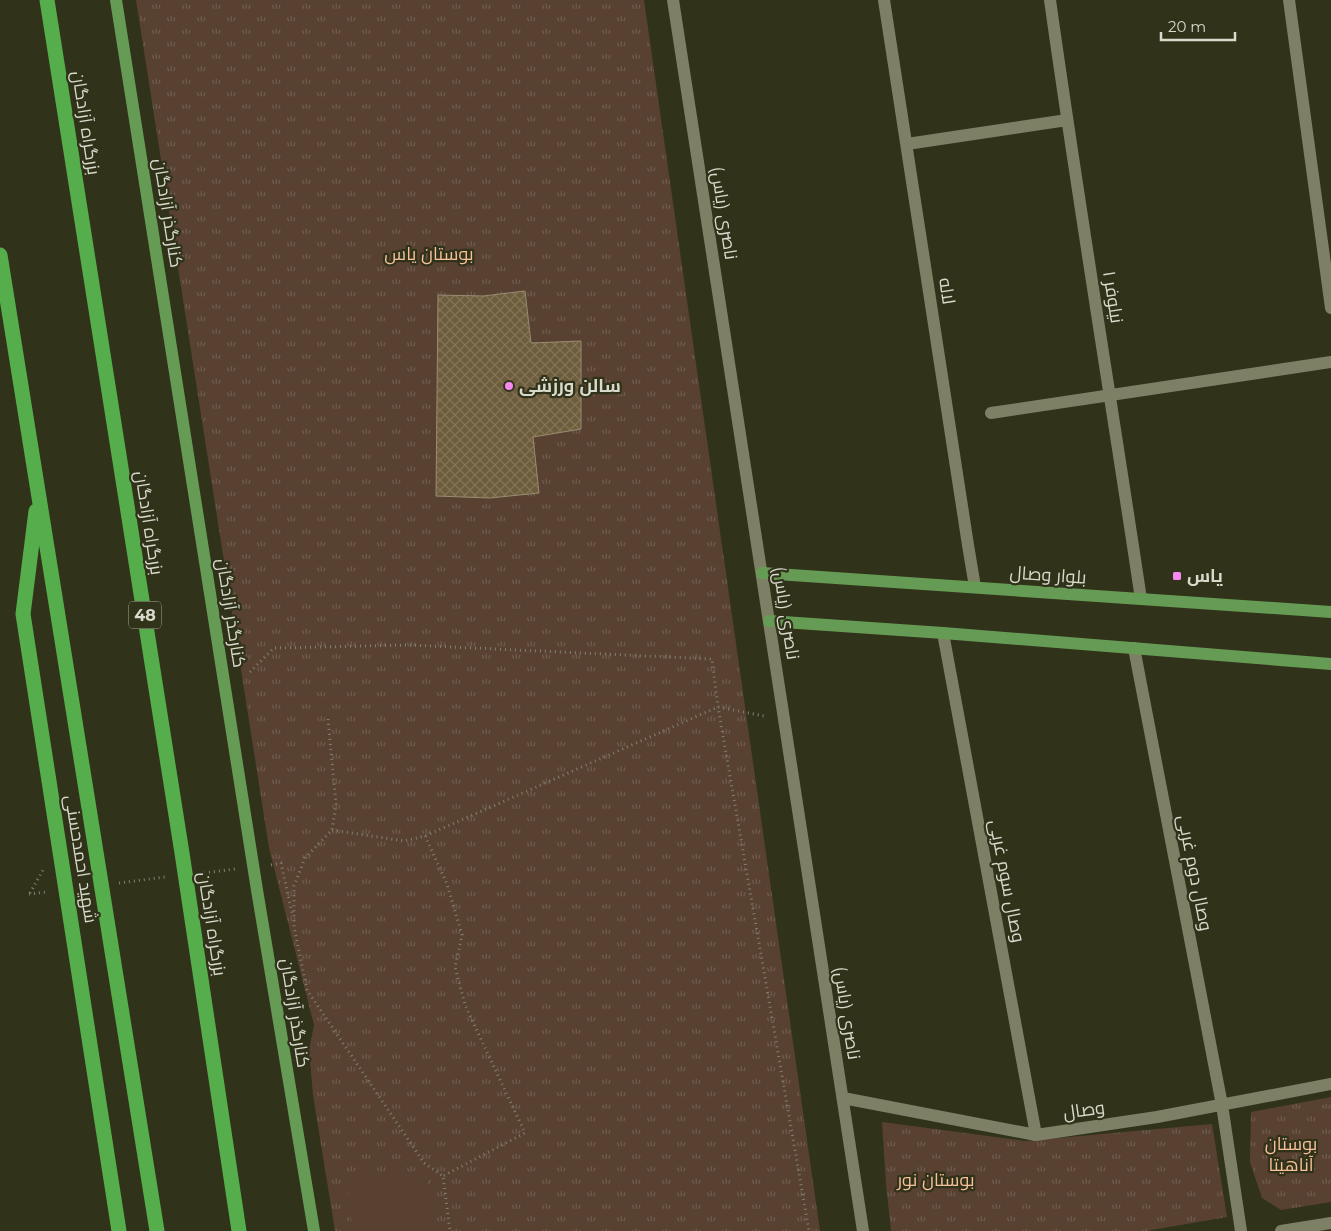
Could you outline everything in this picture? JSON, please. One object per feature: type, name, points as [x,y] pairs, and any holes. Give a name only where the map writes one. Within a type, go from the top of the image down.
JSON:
[{"type":"highway","name":"بزرگراه آزادگان","points":[[47,0],[240,1231]]},
{"type":"highway","points":[[0,255],[157,1231]]},
{"type":"highway","name":"شهید احمدحسنی","points":[[38,492],[23,614],[119,1231]]},
{"type":"main road","name":"کنارگذر آزادگان","points":[[116,0],[259,900],[314,1231]]},
{"type":"main road","name":"بلوار وصال","points":[[762,573],[1331,612]]},
{"type":"main road","points":[[769,621],[1331,664]]},
{"type":"street","name":"ناصری (یاس)","points":[[673,0],[863,1231]]},
{"type":"street","name":"لاله","points":[[884,0],[975,587]]},
{"type":"street","name":"نیلوفر ۱","points":[[1050,0],[1141,599]]},
{"type":"street","points":[[1289,0],[1331,308]]},
{"type":"street","points":[[907,144],[1067,120]]},
{"type":"street","points":[[991,412],[1331,362]]},
{"type":"street","name":"وصال سوم غربی","points":[[943,633],[1036,1135]]},
{"type":"street","name":"وصال دوم غربی","points":[[1134,648],[1222,1105],[1240,1231]]},
{"type":"street","name":"وصال","points":[[843,1098],[1036,1135],[1157,1117],[1331,1084]]},
{"type":"street","points":[[1281,1231],[1331,1223]]},
{"type":"path","points":[[250,672],[274,648],[408,645],[712,659],[718,707],[809,1231]]},
{"type":"path","points":[[332,830],[404,841],[425,836],[718,707],[785,720]]},
{"type":"path","points":[[328,718],[336,804],[332,830],[305,858],[294,886],[294,927],[307,990],[424,1164],[443,1176]]},
{"type":"path","points":[[425,836],[447,884],[462,935],[455,967],[465,1005],[525,1133],[443,1176]]},
{"type":"path","points":[[271,865],[281,863],[294,919]]},
{"type":"path","points":[[203,873],[242,868]]},
{"type":"path","points":[[116,883],[174,876]]},
{"type":"path","points":[[30,894],[49,891]]},
{"type":"path","points":[[443,1176],[450,1231]]},
{"type":"green space","name":"بوستان یاس","points":[[136,0],[644,0],[820,1231],[335,1231],[313,1095],[309,1050],[314,1025],[269,848]]},
{"type":"green space","name":"بوستان آناهیتا","points":[[1331,1097],[1331,1202],[1281,1210],[1262,1198],[1250,1162],[1251,1112]]},
{"type":"green space","name":"بوستان نور","points":[[882,1122],[1025,1141],[1212,1124],[1227,1217],[1146,1231],[891,1231]]},
{"type":"green space","points":[[426,1170],[435,1231],[353,1231],[346,1182]]},
{"type":"building","name":"سالن ورزشی","points":[[525,291],[531,343],[581,341],[581,429],[533,437],[539,493],[490,498],[436,496],[438,295],[483,296]]},
{"type":"place","name":"سالن ورزشی","points":[[509,386]]},
{"type":"place","name":"یاس","points":[[1177,576]]}]
